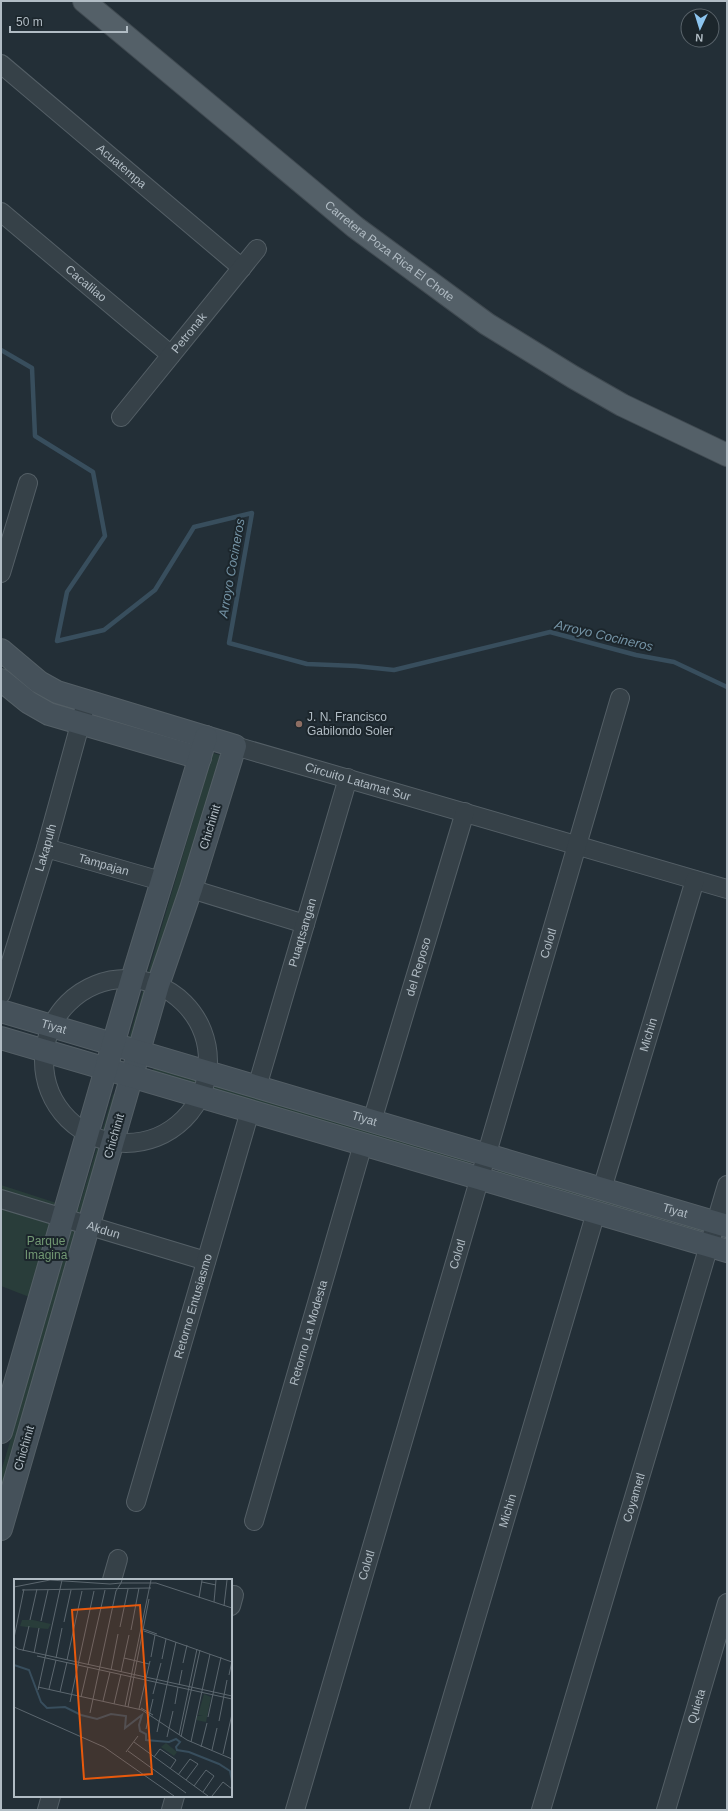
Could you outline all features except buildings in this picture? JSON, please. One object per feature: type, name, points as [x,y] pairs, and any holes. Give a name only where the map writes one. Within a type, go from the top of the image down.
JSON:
[{"type":"main road","name":"Carretera Poza Rica El Chote","points":[[84,1],[355,226],[487,324],[573,377],[622,405],[727,455]]},
{"type":"street","name":"Acuatempa","points":[[1,64],[242,268]]},
{"type":"street","name":"Cacalilao","points":[[1,212],[172,356]]},
{"type":"street","name":"Petronak","points":[[121,417],[172,356],[257,249]]},
{"type":"street","points":[[1,573],[28,483]]},
{"type":"street","name":"Circuito Latamat Sur","points":[[1,650],[48,688],[86,702],[727,889]]},
{"type":"street","points":[[1,680],[28,702],[49,714],[200,758]]},
{"type":"street","name":"Colotl","points":[[295,1810],[620,698]]},
{"type":"street","name":"Lakapulh","points":[[1,994],[46,848],[86,702]]},
{"type":"street","points":[[1,1432],[132,979],[206,737]]},
{"type":"street","name":"Chichinit","points":[[1,1529],[158,985],[191,889],[235,746]]},
{"type":"street","name":"Puaqtsangan","points":[[257,1087],[348,778]]},
{"type":"street","name":"del Reposo","points":[[372,1121],[465,812]]},
{"type":"street","name":"Tampajan","points":[[46,848],[161,881]]},
{"type":"street","name":"Michin","points":[[602,1189],[695,880]]},
{"type":"street","points":[[191,889],[305,924]]},
{"type":"street","points":[[132,979],[158,985],[180,999],[197,1019],[206,1044],[207,1072],[200,1096],[185,1118],[164,1134],[139,1142],[112,1142],[87,1134],[67,1119],[52,1099],[44,1075],[44,1050],[51,1026],[71,999],[100,983],[132,979]]},
{"type":"street","name":"Tiyat","points":[[1,1011],[722,1225]]},
{"type":"street","name":"Tiyat","points":[[1,1038],[718,1248]]},
{"type":"street","points":[[321,1132],[329,1108]]},
{"type":"street","name":"Retorno Entusiasmo","points":[[136,1502],[250,1111]]},
{"type":"street","name":"Retorno La Modesta","points":[[254,1521],[363,1144]]},
{"type":"street","name":"Coyametl","points":[[541,1810],[718,1248],[727,1185]]},
{"type":"street","name":"Akdun","points":[[1,1199],[206,1262]]},
{"type":"street","name":"Michin","points":[[419,1810],[596,1212]]},
{"type":"street","points":[[112,1579],[118,1559]]},
{"type":"street","name":"Quieta","points":[[666,1810],[727,1603]]},
{"type":"street","points":[[47,1810],[51,1797]]},
{"type":"street","points":[[171,1810],[175,1797]]},
{"type":"green space","points":[[213,753],[220,755],[134,1046],[127,1044]]},
{"type":"green space","points":[[154,1066],[472,1159],[470,1168],[152,1074]]},
{"type":"green space","name":"Parque Imagina","points":[[113,1094],[119,1096],[85,1212],[103,1217],[89,1265],[1,1496],[1,1472],[50,1305],[1,1286],[1,1185],[78,1210]]},
{"type":"green space","points":[[498,1168],[702,1228],[699,1237],[495,1177]]},
{"type":"waterway","name":"Arroyo Cocineros","points":[[1,350],[32,368],[35,436],[93,472],[105,536],[67,592],[57,641],[104,630],[155,590],[194,527],[252,513],[229,643],[307,664],[356,666],[394,670],[550,632],[636,655],[674,662],[727,687]]},
{"type":"place","name":"J. N. Francisco Gabilondo Soler","points":[[299,724]]}]
